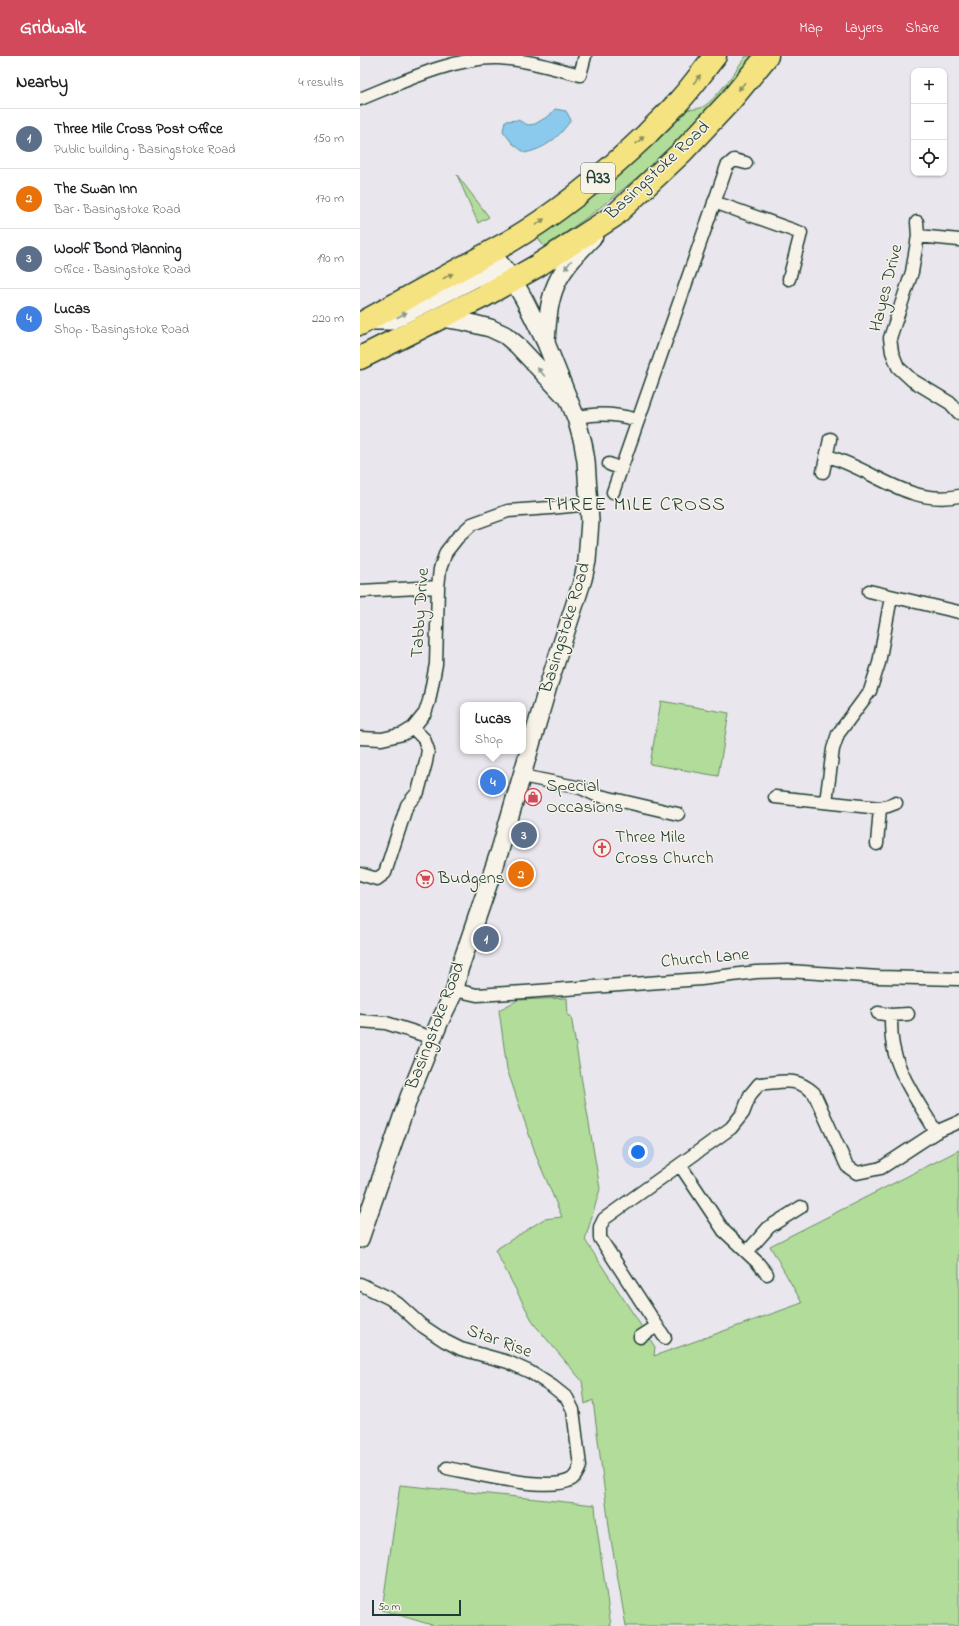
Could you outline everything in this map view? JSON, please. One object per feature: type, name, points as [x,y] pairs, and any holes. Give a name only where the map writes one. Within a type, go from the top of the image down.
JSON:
[{"type":"highway","name":"Basingstoke Road","points":[[491,252],[528,231],[582,192],[612,166],[678,102],[715,56]]},
{"type":"highway","name":"Basingstoke Road","points":[[513,280],[614,216],[682,152],[730,101],[767,56]]},
{"type":"highway","name":"A33","points":[[362,322],[491,252]]},
{"type":"highway","name":"A33","points":[[360,358],[442,318],[513,280]]},
{"type":"street","points":[[360,99],[404,81],[449,66],[466,61],[498,57],[529,62],[580,75],[585,56]]},
{"type":"street","points":[[612,492],[727,166],[734,160],[746,163]]},
{"type":"street","points":[[714,202],[801,233],[788,279]]},
{"type":"street","points":[[546,343],[548,311],[552,293],[560,275],[572,258],[614,216]]},
{"type":"street","name":"Hayes Drive","points":[[916,222],[918,236],[912,272],[890,338],[892,352],[898,367],[912,380],[950,403],[959,413]]},
{"type":"street","name":"Hayes Drive","points":[[918,236],[959,240]]},
{"type":"street","name":"Basingstoke Road","points":[[360,1239],[409,1097],[454,990],[459,970],[500,850],[549,683],[583,579],[587,561],[590,504],[585,455],[576,418],[546,343],[513,280],[491,252]]},
{"type":"street","points":[[362,322],[391,321],[482,275],[491,272],[497,272],[513,280]]},
{"type":"street","points":[[442,318],[490,328],[506,336],[517,345],[568,400]]},
{"type":"street","points":[[576,418],[587,415],[603,414],[625,416],[638,420]]},
{"type":"street","points":[[823,472],[830,439]]},
{"type":"street","points":[[827,456],[844,461],[902,491],[928,497],[959,496]]},
{"type":"street","points":[[609,464],[621,469]]},
{"type":"street","name":"Tabby Drive","points":[[360,738],[382,739],[403,734],[413,728],[425,713],[429,701],[436,664],[438,587],[440,569],[446,552],[457,538],[472,524],[508,511],[590,504]]},
{"type":"street","points":[[360,591],[438,587]]},
{"type":"street","points":[[869,591],[959,612]]},
{"type":"street","points":[[826,802],[833,749],[838,734],[870,691],[879,663],[891,597]]},
{"type":"street","points":[[360,874],[377,879],[385,873],[407,805],[418,792],[428,750],[424,740],[413,728]]},
{"type":"street","points":[[522,776],[581,788],[596,795],[678,814]]},
{"type":"street","points":[[775,797],[880,808],[896,803]]},
{"type":"street","points":[[877,844],[880,808]]},
{"type":"street","name":"Church Lane","points":[[454,990],[477,995],[701,980],[756,972],[788,971],[886,978],[959,979]]},
{"type":"street","points":[[878,1013],[891,1015],[908,1014]]},
{"type":"street","points":[[891,1015],[893,1046],[897,1058],[905,1077],[936,1132]]},
{"type":"street","points":[[360,1021],[386,1024],[433,1038]]},
{"type":"street","points":[[665,1338],[600,1238],[600,1227],[604,1220],[731,1128],[743,1113],[750,1094],[759,1084],[792,1081],[805,1085],[814,1093],[847,1166],[857,1173],[881,1168],[936,1132],[959,1122]]},
{"type":"street","points":[[680,1165],[724,1231],[757,1262],[766,1274]]},
{"type":"street","points":[[747,1252],[769,1227],[801,1207]]},
{"type":"street","name":"Star Rise","points":[[360,1284],[398,1304],[421,1325],[445,1341],[461,1349],[508,1362],[530,1372],[567,1398],[573,1410],[580,1466],[578,1473],[563,1483],[509,1481],[447,1468]]},
{"type":"street","points":[[640,1337],[657,1326]]},
{"type":"green space","points":[[746,56],[754,56],[702,115],[668,150],[635,180],[600,208],[544,247],[537,236],[684,109],[700,108],[712,100]]},
{"type":"green space","points":[[457,175],[489,217],[478,223]]},
{"type":"green space","points":[[661,701],[729,713],[718,776],[650,764]]},
{"type":"green space","points":[[567,998],[568,1016],[571,1016],[600,1189],[585,1240],[655,1347],[654,1356],[802,1303],[770,1246],[959,1150],[959,1626],[626,1626],[610,1534],[593,1400],[585,1404],[582,1381],[534,1324],[495,1250],[544,1219],[562,1217],[537,1158],[507,1069],[499,1010],[518,1000]]},
{"type":"green space","points":[[400,1485],[595,1505],[611,1626],[435,1626],[382,1610]]},
{"type":"water","points":[[555,109],[566,111],[571,120],[557,137],[546,145],[533,151],[525,153],[512,143],[503,131],[505,121],[518,120],[528,125],[535,124],[550,115]]},
{"type":"place","name":"Lucas","points":[[493,782]]},
{"type":"place","name":"Special Occasions","points":[[533,797]]},
{"type":"place","name":"Woolf Bond Planning","points":[[524,835]]},
{"type":"place","name":"Three Mile Cross Church","points":[[602,848]]},
{"type":"place","name":"The Swan Inn","points":[[521,874]]},
{"type":"place","name":"Budgens","points":[[425,879]]},
{"type":"place","name":"Three Mile Cross Post Office","points":[[486,939]]},
{"type":"district","name":"THREE MILE CROSS","points":[[635,505]]}]
